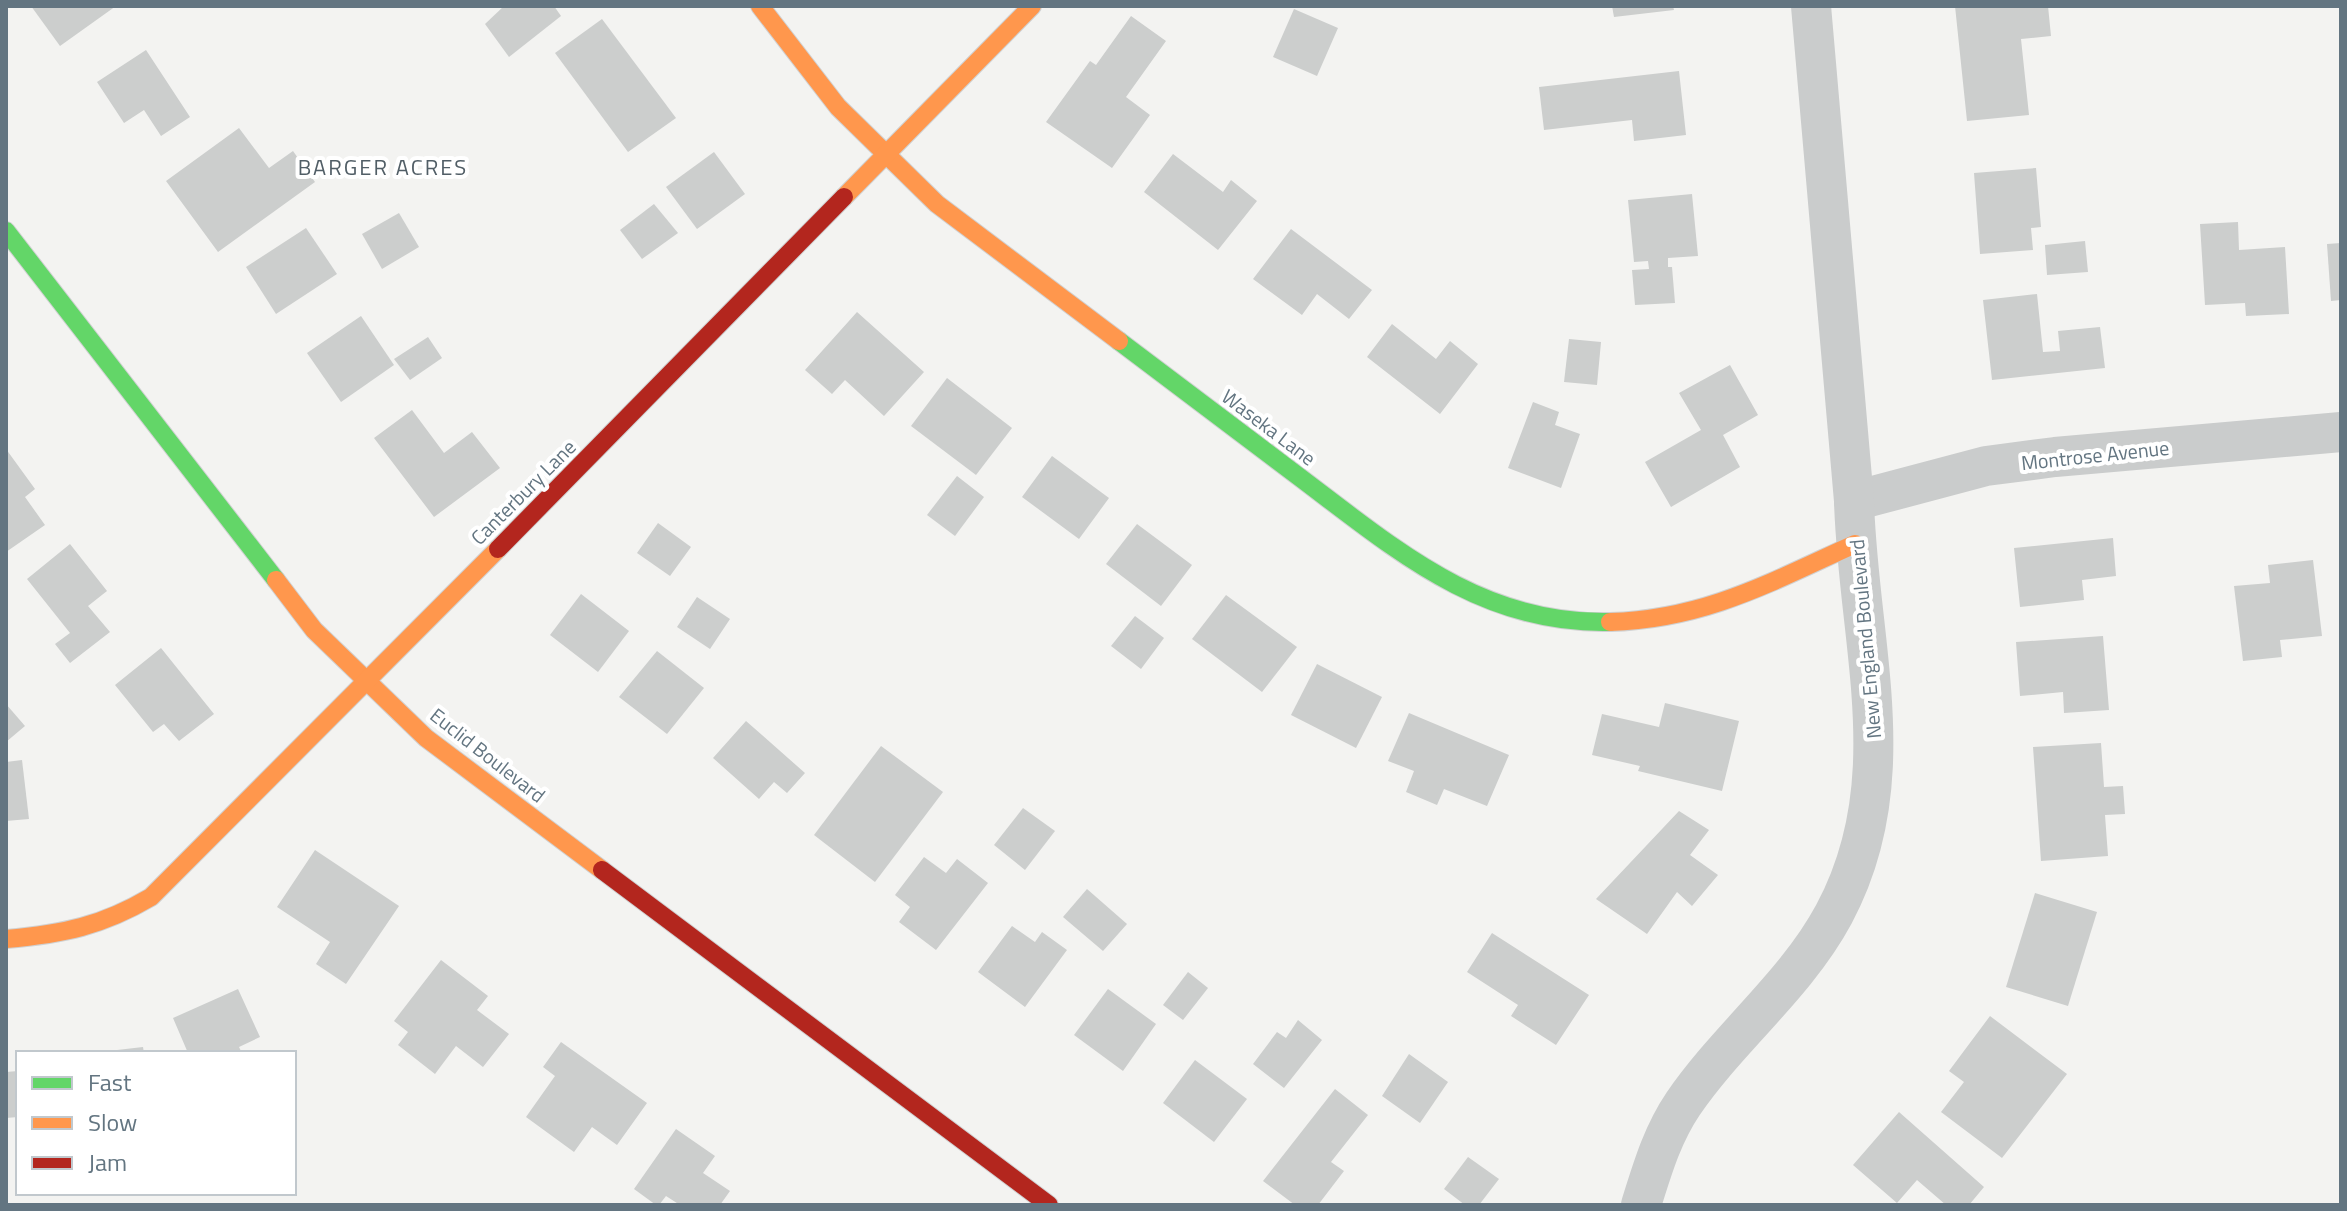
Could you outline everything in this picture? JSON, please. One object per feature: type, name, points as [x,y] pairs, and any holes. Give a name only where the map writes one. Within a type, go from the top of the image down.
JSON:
[{"type":"street","name":"Waseka Lane","points":[[760,6],[838,107],[937,204],[1389,545],[1462,590],[1538,616],[1578,622],[1653,620],[1693,612],[1733,599],[1855,544]]},
{"type":"street","name":"Canterbury Lane","points":[[6,939],[88,929],[118,917],[151,897],[367,682],[1032,6]]},
{"type":"street","name":"New England Boulevard","points":[[1641,1205],[1656,1155],[1681,1107],[1812,949],[1834,915],[1854,872],[1869,819],[1875,772],[1875,732],[1855,544],[1854,501],[1811,6]]},
{"type":"street","name":"Euclid Boulevard","points":[[6,231],[314,630],[426,738],[1049,1205]]},
{"type":"street","name":"Montrose Avenue","points":[[1854,501],[1986,466],[2341,432]]},
{"type":"building","points":[[31,6],[116,6],[60,46]]},
{"type":"building","points":[[504,6],[554,6],[561,16],[509,57],[485,24]]},
{"type":"building","points":[[1612,6],[1673,6],[1674,10],[1614,17]]},
{"type":"building","points":[[1955,6],[2048,6],[2051,36],[2021,39],[2029,115],[1967,121]]},
{"type":"building","points":[[1294,9],[1338,28],[1317,76],[1273,57]]},
{"type":"building","points":[[1131,16],[1166,41],[1126,97],[1150,115],[1112,168],[1046,122],[1090,61],[1096,65]]},
{"type":"building","points":[[602,19],[676,118],[628,152],[555,53]]},
{"type":"building","points":[[146,50],[190,117],[161,136],[144,110],[124,123],[97,82]]},
{"type":"building","points":[[1679,71],[1686,135],[1634,141],[1632,120],[1544,130],[1539,87]]},
{"type":"building","points":[[239,128],[269,168],[293,151],[315,182],[218,252],[166,181]]},
{"type":"building","points":[[714,152],[745,194],[697,229],[666,187]]},
{"type":"building","points":[[1173,154],[1223,192],[1231,180],[1257,201],[1218,250],[1144,192]]},
{"type":"building","points":[[2036,168],[2041,227],[2031,228],[2033,250],[1980,254],[1974,173]]},
{"type":"building","points":[[1692,194],[1698,256],[1668,258],[1668,267],[1672,267],[1675,303],[1635,305],[1632,270],[1649,269],[1648,261],[1634,262],[1628,200]]},
{"type":"building","points":[[654,204],[678,233],[642,259],[620,230]]},
{"type":"building","points":[[399,213],[419,247],[382,269],[362,234]]},
{"type":"building","points":[[2238,222],[2239,250],[2285,247],[2289,314],[2246,316],[2245,303],[2205,305],[2200,224]]},
{"type":"building","points":[[306,228],[337,274],[276,314],[246,267]]},
{"type":"building","points":[[1291,229],[1372,290],[1349,319],[1317,294],[1302,315],[1253,279]]},
{"type":"building","points":[[2085,241],[2088,272],[2047,275],[2045,245]]},
{"type":"building","points":[[2341,243],[2341,300],[2331,301],[2327,244]]},
{"type":"building","points":[[2037,294],[2043,352],[2060,351],[2058,331],[2100,327],[2105,368],[1992,380],[1983,300]]},
{"type":"building","points":[[857,312],[924,372],[884,416],[845,380],[832,394],[805,370]]},
{"type":"building","points":[[361,316],[394,365],[341,402],[307,353]]},
{"type":"building","points":[[1392,324],[1436,359],[1450,341],[1478,364],[1440,414],[1367,357]]},
{"type":"building","points":[[428,337],[442,358],[410,380],[394,359]]},
{"type":"building","points":[[1569,339],[1601,342],[1597,385],[1564,382]]},
{"type":"building","points":[[1730,365],[1758,415],[1723,435],[1740,467],[1671,507],[1645,462],[1701,430],[1679,393]]},
{"type":"building","points":[[947,378],[1012,428],[976,475],[911,426]]},
{"type":"building","points":[[1533,402],[1559,412],[1555,425],[1580,434],[1561,488],[1508,468]]},
{"type":"building","points":[[412,410],[444,453],[472,432],[500,468],[434,517],[374,438]]},
{"type":"building","points":[[6,449],[35,489],[25,497],[45,525],[6,552]]},
{"type":"building","points":[[1052,456],[1109,498],[1079,539],[1022,497]]},
{"type":"building","points":[[957,476],[984,497],[955,536],[927,515]]},
{"type":"building","points":[[658,523],[691,547],[670,576],[637,553]]},
{"type":"building","points":[[1137,524],[1192,565],[1161,606],[1106,564]]},
{"type":"building","points":[[2113,538],[2116,576],[2082,580],[2084,600],[2020,607],[2014,548]]},
{"type":"building","points":[[70,544],[107,591],[88,606],[110,632],[70,663],[55,644],[70,633],[27,579]]},
{"type":"building","points":[[2313,560],[2322,636],[2280,640],[2282,657],[2243,661],[2234,586],[2270,583],[2268,565]]},
{"type":"building","points":[[581,594],[629,631],[598,672],[550,635]]},
{"type":"building","points":[[1226,595],[1297,647],[1262,692],[1192,639]]},
{"type":"building","points":[[697,597],[730,619],[710,649],[677,627]]},
{"type":"building","points":[[1135,616],[1164,638],[1141,669],[1111,646]]},
{"type":"building","points":[[2103,636],[2109,710],[2064,713],[2063,692],[2020,696],[2016,642]]},
{"type":"building","points":[[161,648],[214,714],[179,741],[164,724],[153,732],[115,685]]},
{"type":"building","points":[[657,651],[704,688],[667,734],[619,697]]},
{"type":"building","points":[[1317,664],[1382,697],[1356,748],[1291,715]]},
{"type":"building","points":[[1665,703],[1739,721],[1722,791],[1638,771],[1640,766],[1592,755],[1602,714],[1659,727]]},
{"type":"building","points":[[6,704],[25,726],[6,742]]},
{"type":"building","points":[[1409,713],[1509,755],[1487,806],[1444,789],[1437,805],[1406,792],[1414,771],[1388,761]]},
{"type":"building","points":[[746,721],[805,773],[787,793],[774,782],[759,799],[713,758]]},
{"type":"building","points":[[2101,743],[2104,787],[2123,786],[2125,814],[2105,815],[2108,856],[2041,861],[2033,747]]},
{"type":"building","points":[[881,746],[943,792],[875,882],[814,835]]},
{"type":"building","points":[[22,760],[29,819],[6,821],[6,762]]},
{"type":"building","points":[[1023,808],[1055,831],[1025,870],[994,845]]},
{"type":"building","points":[[1679,811],[1709,830],[1690,855],[1718,875],[1692,906],[1677,892],[1647,934],[1596,899]]},
{"type":"building","points":[[315,850],[399,906],[346,984],[316,964],[330,942],[277,907]]},
{"type":"building","points":[[924,857],[946,873],[957,859],[988,883],[936,950],[899,922],[910,907],[895,895]]},
{"type":"building","points":[[1087,889],[1127,924],[1103,951],[1063,917]]},
{"type":"building","points":[[2035,893],[2097,912],[2068,1006],[2006,987]]},
{"type":"building","points":[[1012,926],[1035,942],[1042,932],[1067,950],[1025,1007],[978,972]]},
{"type":"building","points":[[1492,933],[1589,995],[1556,1045],[1511,1016],[1518,1005],[1467,972]]},
{"type":"building","points":[[441,960],[488,996],[477,1010],[509,1034],[483,1067],[456,1046],[435,1074],[398,1045],[408,1032],[394,1021]]},
{"type":"building","points":[[1188,972],[1208,988],[1183,1020],[1163,1005]]},
{"type":"building","points":[[238,989],[260,1037],[239,1047],[241,1051],[187,1051],[173,1018]]},
{"type":"building","points":[[1108,989],[1156,1024],[1123,1071],[1074,1035]]},
{"type":"building","points":[[1990,1016],[2067,1074],[2002,1158],[1941,1112],[1964,1082],[1949,1071]]},
{"type":"building","points":[[1298,1020],[1322,1040],[1284,1088],[1253,1064],[1277,1032],[1286,1038]]},
{"type":"building","points":[[561,1042],[647,1103],[617,1145],[592,1127],[574,1152],[526,1117],[555,1076],[543,1067]]},
{"type":"building","points":[[143,1047],[144,1051],[117,1051]]},
{"type":"building","points":[[1409,1054],[1448,1082],[1420,1123],[1382,1096]]},
{"type":"building","points":[[1195,1060],[1247,1099],[1214,1142],[1163,1103]]},
{"type":"building","points":[[16,1071],[16,1117],[6,1118],[6,1072]]},
{"type":"building","points":[[1335,1089],[1368,1115],[1331,1162],[1344,1171],[1318,1205],[1295,1205],[1263,1181]]},
{"type":"building","points":[[1899,1112],[1984,1187],[1969,1205],[1946,1205],[1917,1180],[1897,1203],[1853,1165]]},
{"type":"building","points":[[676,1129],[715,1156],[703,1173],[730,1191],[720,1205],[680,1205],[666,1196],[656,1205],[634,1189]]},
{"type":"building","points":[[1468,1157],[1499,1179],[1479,1205],[1465,1205],[1444,1189]]},
{"type":"traffic: fast","points":[[6,231],[276,580]]},
{"type":"traffic: fast","points":[[1119,341],[1370,530],[1442,578],[1520,611],[1564,620],[1610,622]]},
{"type":"traffic: slow","points":[[760,6],[838,107],[937,204],[1119,341]]},
{"type":"traffic: slow","points":[[844,197],[1032,6]]},
{"type":"traffic: slow","points":[[1610,622],[1677,614],[1707,606],[1766,585],[1855,544]]},
{"type":"traffic: slow","points":[[6,939],[82,927],[116,915],[151,897],[498,549]]},
{"type":"traffic: slow","points":[[276,580],[314,630],[426,738],[602,870]]},
{"type":"traffic: jam","points":[[498,549],[844,197]]},
{"type":"traffic: jam","points":[[602,870],[1049,1205]]},
{"type":"district","name":"BARGER ACRES","points":[[383,167]]}]
